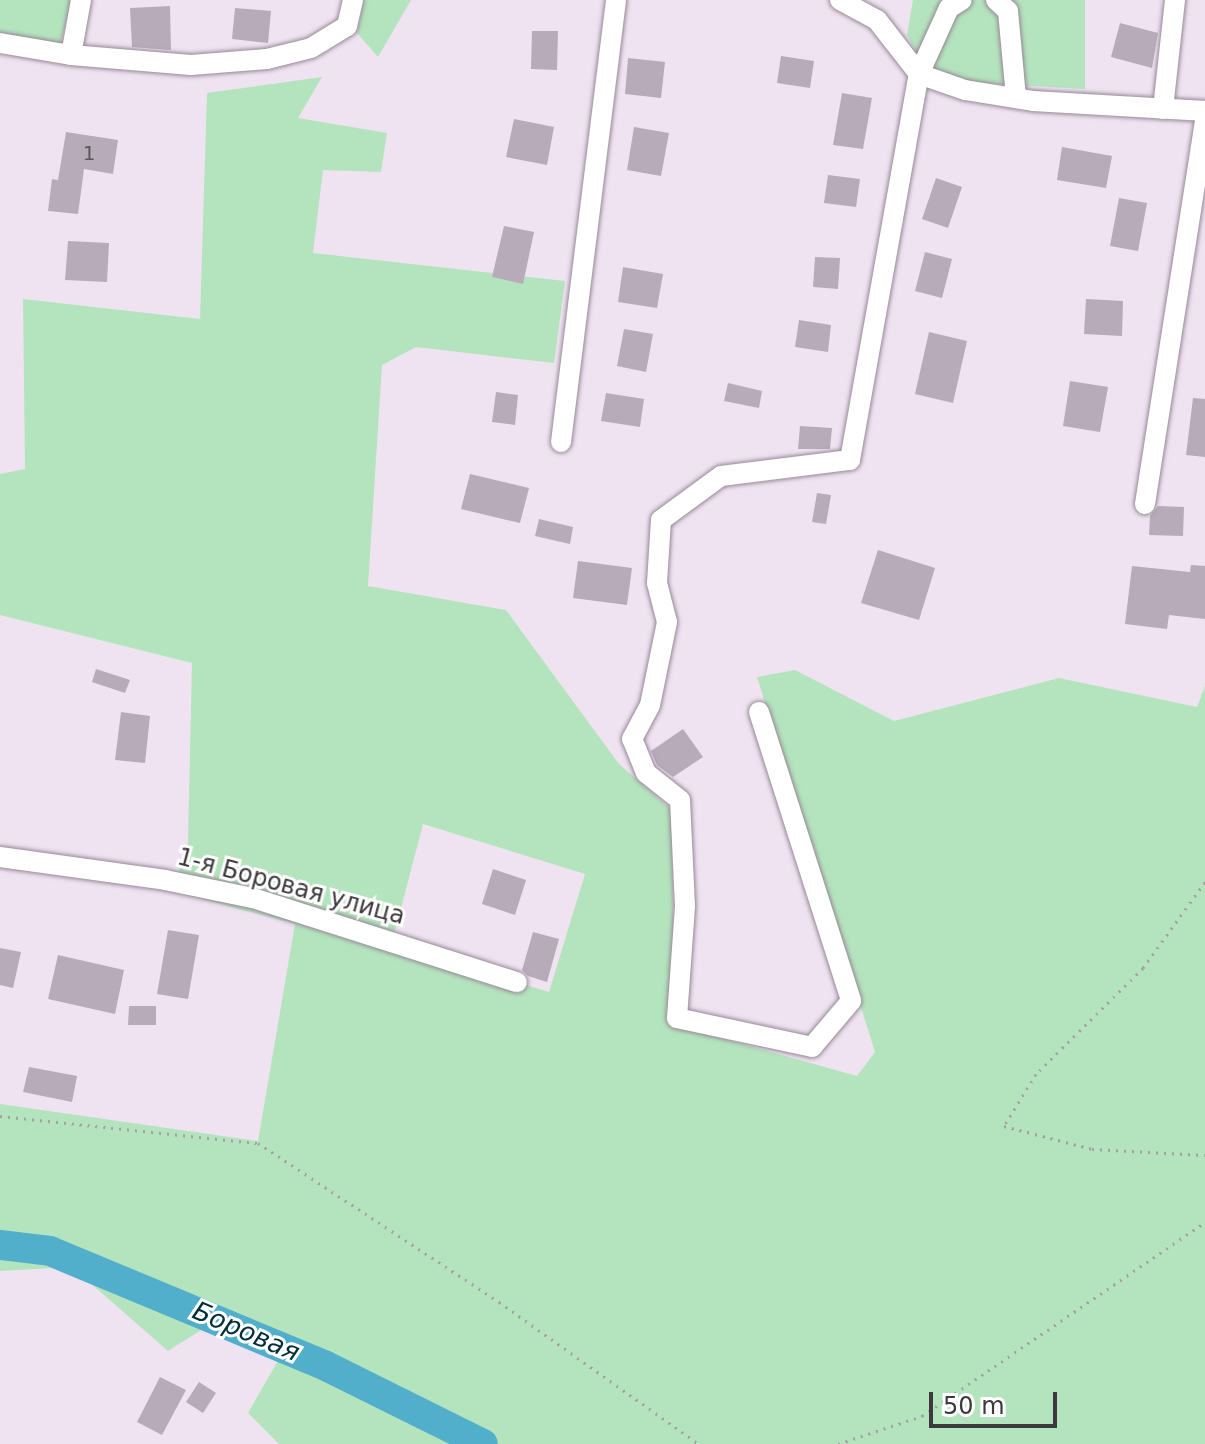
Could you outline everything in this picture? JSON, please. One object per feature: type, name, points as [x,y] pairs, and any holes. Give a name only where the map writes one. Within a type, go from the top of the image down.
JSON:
[{"type":"street","points":[[71,55],[81,0]]},
{"type":"street","points":[[0,43],[71,55],[191,65],[267,59],[311,48],[347,26],[353,0]]},
{"type":"street","points":[[561,442],[616,0]]},
{"type":"street","points":[[840,0],[877,20],[919,74],[965,90],[1016,98],[1205,111]]},
{"type":"street","points":[[759,712],[851,1001],[812,1047],[677,1018],[685,906],[680,800],[646,773],[632,739],[650,705],[667,622],[657,583],[661,520],[721,476],[850,460],[919,74],[949,8],[962,0]]},
{"type":"street","points":[[996,0],[1008,11],[1016,98]]},
{"type":"street","points":[[1163,109],[1175,0]]},
{"type":"street","points":[[1145,504],[1205,122]]},
{"type":"street","name":"1-я Боровая улица","points":[[0,857],[165,880],[253,898],[517,982]]},
{"type":"path","points":[[1205,882],[1143,968],[1036,1074],[1004,1126],[1092,1149],[1205,1155]]},
{"type":"path","points":[[0,1116],[258,1143],[499,1302],[699,1444]]},
{"type":"path","points":[[838,1444],[922,1416],[1205,1222]]},
{"type":"green space","points":[[0,0],[73,0],[57,54],[0,45]]},
{"type":"green space","points":[[364,0],[411,0],[378,57],[357,33]]},
{"type":"green space","points":[[913,0],[1085,0],[1085,89],[933,80],[907,35]]},
{"type":"green space","points":[[322,77],[298,118],[387,133],[381,172],[323,170],[313,253],[565,281],[554,363],[416,347],[382,365],[368,586],[506,610],[619,764],[672,810],[674,1025],[857,1076],[875,1052],[757,677],[795,670],[894,721],[1059,678],[1197,707],[1205,686],[1205,1444],[279,1444],[248,1413],[283,1352],[217,1320],[168,1351],[72,1267],[0,1271],[0,1104],[258,1141],[295,924],[179,893],[178,874],[188,842],[192,663],[0,615],[0,474],[25,469],[23,299],[200,319],[207,93]],"holes":[[[423,824],[585,874],[549,992],[392,943]]]},
{"type":"building","points":[[170,6],[171,50],[132,47],[130,8]]},
{"type":"building","points":[[235,8],[271,11],[268,43],[232,39]]},
{"type":"building","points":[[1120,23],[1158,33],[1152,68],[1111,57]]},
{"type":"building","points":[[532,31],[558,31],[557,70],[531,69]]},
{"type":"building","points":[[781,56],[814,61],[810,88],[777,83]]},
{"type":"building","points":[[628,58],[665,62],[661,98],[625,94]]},
{"type":"building","points":[[842,93],[872,98],[863,149],[833,145]]},
{"type":"building","points":[[514,119],[554,127],[547,165],[506,157]]},
{"type":"building","points":[[634,127],[669,133],[661,176],[627,170]]},
{"type":"building","points":[[66,132],[118,140],[113,174],[84,169],[78,214],[48,211],[52,179],[58,180]]},
{"type":"building","points":[[1062,147],[1112,156],[1106,188],[1057,180]]},
{"type":"building","points":[[828,175],[860,179],[856,207],[824,203]]},
{"type":"building","points":[[936,178],[962,187],[948,228],[922,219]]},
{"type":"building","points":[[1119,198],[1147,203],[1138,251],[1110,246]]},
{"type":"building","points":[[504,226],[534,232],[523,284],[492,277]]},
{"type":"building","points":[[68,241],[109,243],[107,282],[65,280]]},
{"type":"building","points":[[925,252],[952,259],[942,298],[915,291]]},
{"type":"building","points":[[815,257],[840,258],[838,289],[813,287]]},
{"type":"building","points":[[623,267],[663,274],[657,308],[618,302]]},
{"type":"building","points":[[1086,299],[1123,301],[1122,336],[1084,334]]},
{"type":"building","points":[[799,320],[831,325],[828,352],[795,347]]},
{"type":"building","points":[[624,329],[653,334],[646,372],[617,366]]},
{"type":"building","points":[[929,332],[967,341],[953,403],[915,394]]},
{"type":"building","points":[[1070,381],[1108,387],[1100,432],[1063,426]]},
{"type":"building","points":[[728,383],[762,391],[759,408],[724,401]]},
{"type":"building","points":[[496,392],[518,395],[515,425],[492,422]]},
{"type":"building","points":[[606,393],[644,399],[640,427],[601,421]]},
{"type":"building","points":[[1193,398],[1205,399],[1205,457],[1186,455]]},
{"type":"building","points":[[800,426],[832,428],[830,449],[798,449]]},
{"type":"building","points":[[470,474],[529,488],[520,523],[461,509]]},
{"type":"building","points":[[817,493],[831,495],[826,524],[812,522]]},
{"type":"building","points":[[1158,506],[1184,507],[1183,536],[1149,535],[1150,516]]},
{"type":"building","points":[[539,519],[573,527],[570,544],[535,536]]},
{"type":"building","points":[[878,550],[935,568],[919,620],[861,603]]},
{"type":"building","points":[[578,561],[632,568],[627,605],[573,598]]},
{"type":"building","points":[[1191,565],[1205,566],[1205,619],[1169,615],[1167,629],[1125,624],[1132,566],[1190,572]]},
{"type":"building","points":[[96,669],[130,680],[125,693],[92,682]]},
{"type":"building","points":[[121,712],[150,716],[145,763],[115,760]]},
{"type":"building","points":[[683,729],[703,757],[673,777],[657,765],[651,751]]},
{"type":"building","points":[[493,869],[526,880],[515,915],[482,904]]},
{"type":"building","points":[[168,930],[199,935],[188,999],[157,994]]},
{"type":"building","points":[[533,932],[559,939],[547,982],[528,976],[522,970]]},
{"type":"building","points":[[0,948],[21,952],[13,988],[0,985]]},
{"type":"building","points":[[58,955],[124,970],[115,1014],[48,999]]},
{"type":"building","points":[[129,1006],[156,1006],[156,1025],[128,1025]]},
{"type":"building","points":[[29,1067],[77,1076],[72,1102],[23,1092]]},
{"type":"building","points":[[160,1377],[186,1390],[162,1435],[137,1422]]},
{"type":"building","points":[[199,1382],[216,1393],[203,1413],[186,1402]]},
{"type":"waterway","name":"Боровая","points":[[0,1245],[50,1251],[326,1366],[483,1444]]}]
